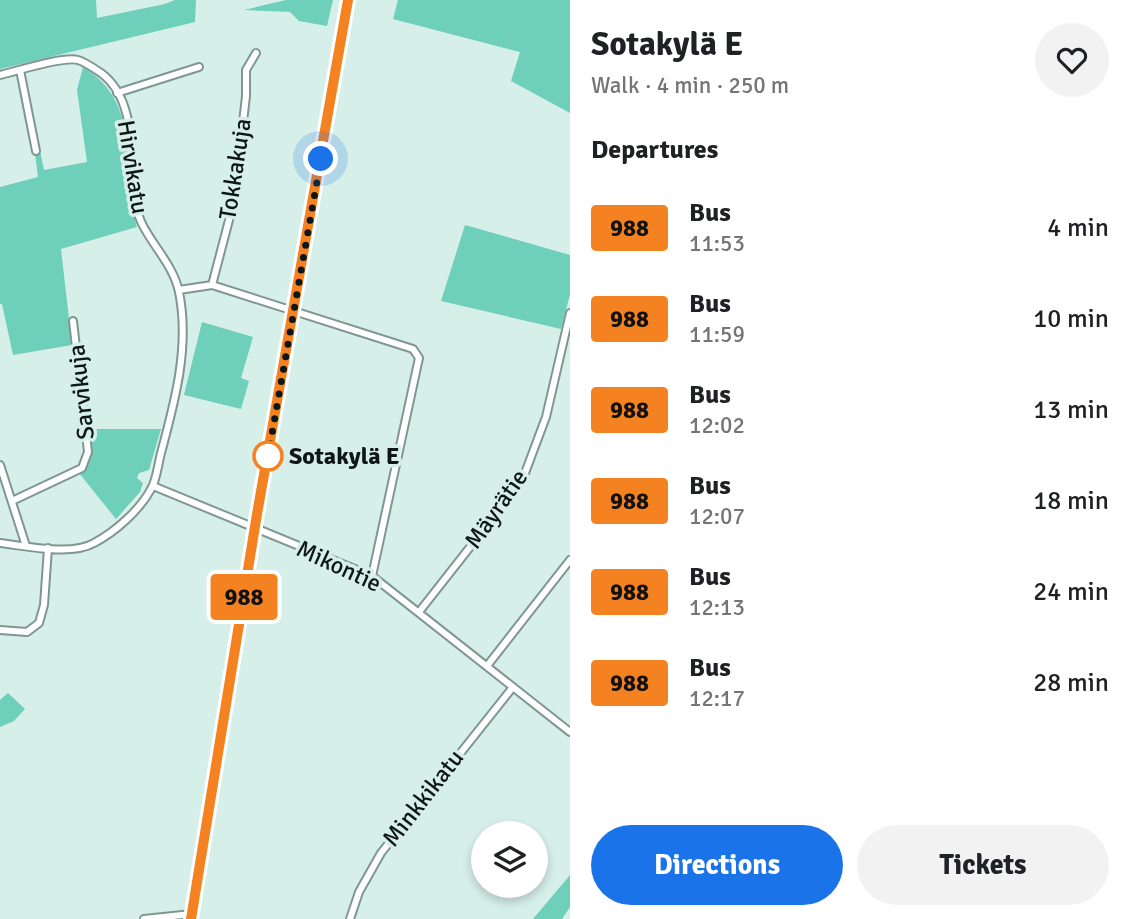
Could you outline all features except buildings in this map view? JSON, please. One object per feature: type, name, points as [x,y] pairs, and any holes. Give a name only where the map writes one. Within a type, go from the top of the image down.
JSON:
[{"type":"main road","points":[[192,917],[257,514],[349,0]]},
{"type":"street","name":"Tokkakuja","points":[[212,285],[234,201],[246,96],[246,70],[256,53]]},
{"type":"street","name":"Hirvikatu","points":[[0,75],[58,61],[77,60],[103,74],[117,93],[127,118],[132,139],[135,203],[142,225],[164,257],[179,290],[184,344],[173,411],[153,486]]},
{"type":"street","points":[[117,93],[199,67]]},
{"type":"street","points":[[20,70],[36,152]]},
{"type":"street","points":[[179,290],[212,285],[413,349],[419,358],[372,576]]},
{"type":"street","name":"Mäyrätie","points":[[419,612],[522,481],[546,417],[570,313]]},
{"type":"street","name":"Sarvikuja","points":[[12,501],[82,468],[88,452],[73,321]]},
{"type":"street","points":[[0,465],[26,546]]},
{"type":"street","points":[[0,543],[48,548],[82,548],[94,544],[125,520],[153,486]]},
{"type":"street","name":"Mikontie","points":[[153,486],[372,576],[570,732]]},
{"type":"street","points":[[0,630],[27,632],[39,624],[44,605],[48,548]]},
{"type":"street","points":[[487,666],[570,560]]},
{"type":"street","name":"Minkkikatu","points":[[350,919],[359,892],[381,853],[513,687]]},
{"type":"street","points":[[144,919],[192,917]]},
{"type":"green space","points":[[0,0],[96,0],[97,18],[175,0],[196,0],[195,22],[0,69]]},
{"type":"green space","points":[[286,0],[333,0],[327,26],[299,21],[290,12],[244,10]]},
{"type":"green space","points":[[398,0],[570,0],[570,113],[511,81],[520,52],[393,19]]},
{"type":"green space","points":[[83,67],[102,82],[114,99],[122,118],[137,227],[61,249],[72,345],[13,355],[0,304],[0,187],[38,177],[35,153],[40,151],[44,170],[87,162],[77,90]]},
{"type":"green space","points":[[465,225],[570,255],[570,294],[561,329],[441,301]]},
{"type":"green space","points":[[202,322],[253,337],[241,378],[249,381],[241,409],[184,395]]},
{"type":"green space","points":[[88,429],[161,429],[149,470],[139,473],[137,478],[143,483],[140,492],[116,519],[79,473],[89,458]]},
{"type":"green space","points":[[8,693],[25,709],[14,721],[0,727],[0,700]]},
{"type":"green space","points":[[570,875],[570,907],[562,919],[533,919]]},
{"type":"bus line","name":"988","points":[[191,919],[257,514],[348,0]]},
{"type":"place","name":"Sotakylä E","points":[[268,456]]},
{"type":"route","points":[[268,456],[321,159]]}]
